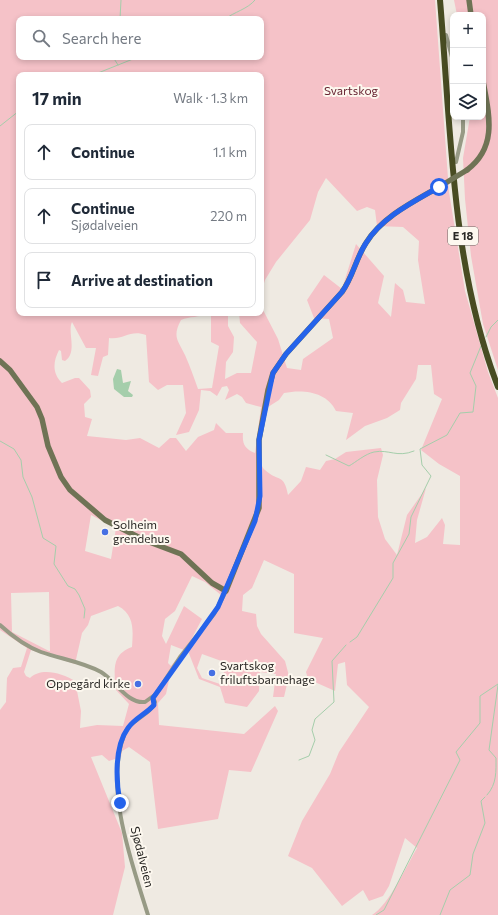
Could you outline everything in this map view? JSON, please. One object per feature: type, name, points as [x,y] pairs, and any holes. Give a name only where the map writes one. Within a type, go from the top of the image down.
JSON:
[{"type":"highway","name":"E 18","points":[[440,0],[463,253],[473,310],[484,348],[498,387]]},
{"type":"highway","name":"E 18","points":[[443,0],[465,252],[480,326],[498,379]]},
{"type":"main road","points":[[468,0],[470,12]]},
{"type":"main road","points":[[0,360],[10,370],[37,407],[42,419],[48,446],[61,477],[70,490],[105,520],[144,540],[181,554],[212,583],[226,591],[259,508],[259,440],[268,390],[275,369],[286,354],[342,292],[349,282],[363,248],[375,231],[397,213],[467,170],[482,155],[489,138],[490,117],[484,84]]},
{"type":"street","points":[[446,35],[450,50]]},
{"type":"street","points":[[456,162],[463,132],[464,120]]},
{"type":"street","name":"Sjødalveien","points":[[148,915],[133,864],[121,813],[117,782],[119,754],[124,734],[134,722],[153,707],[155,702],[153,698],[180,657],[214,614],[226,591]]},
{"type":"street","points":[[0,625],[31,648],[100,672],[113,680],[127,696],[135,702],[145,702],[153,698]]},
{"type":"green space","name":"Svartskog","points":[[0,0],[435,0],[449,192],[465,291],[488,372],[498,398],[498,915],[372,915],[385,903],[417,848],[405,838],[389,886],[383,896],[369,901],[363,890],[342,906],[312,868],[288,856],[302,821],[330,774],[339,752],[369,707],[347,685],[345,662],[338,664],[335,691],[308,679],[306,672],[323,638],[294,633],[294,574],[264,560],[252,588],[243,595],[242,611],[256,614],[257,626],[261,634],[285,661],[289,676],[284,697],[273,697],[276,674],[260,672],[259,691],[247,707],[225,703],[220,687],[199,679],[188,651],[170,676],[166,694],[158,703],[159,725],[244,734],[275,706],[278,711],[251,772],[229,770],[218,819],[158,829],[150,762],[129,747],[122,751],[121,757],[109,761],[102,755],[91,757],[122,833],[125,867],[113,915],[0,915],[0,710],[6,702],[7,678],[13,668],[21,667],[27,648],[0,630]],"holes":[[[72,322],[86,348],[96,348],[91,375],[98,376],[103,357],[108,355],[109,338],[119,338],[136,333],[146,335],[149,382],[158,390],[167,385],[183,385],[186,413],[176,435],[189,432],[199,410],[201,390],[210,391],[217,396],[222,387],[227,386],[229,390],[225,400],[237,394],[242,397],[246,403],[261,407],[255,453],[245,446],[243,433],[226,433],[216,423],[214,430],[198,437],[186,451],[176,438],[170,438],[159,448],[140,438],[126,440],[87,436],[92,419],[85,417],[84,404],[91,397],[90,390],[79,378],[62,383],[56,375],[54,367],[59,350],[61,351],[62,360],[65,361],[71,353]],[[418,365],[431,365],[434,394],[442,399],[421,450],[439,464],[460,476],[460,545],[443,544],[445,525],[442,518],[427,537],[415,543],[417,520],[426,488],[407,515],[397,555],[385,539],[378,517],[377,480],[383,455],[381,448],[346,452],[335,459],[326,461],[320,470],[306,467],[301,481],[288,495],[285,484],[280,479],[270,474],[262,466],[260,459],[261,440],[268,407],[279,400],[284,393],[299,391],[314,393],[327,400],[336,411],[353,413],[346,440],[365,426],[387,418],[400,410],[401,403],[416,379]],[[91,515],[116,528],[111,559],[85,551]],[[192,576],[205,582],[221,595],[214,611],[191,640],[202,619],[184,606],[166,644],[162,636],[165,619],[175,611]],[[49,592],[50,651],[12,632],[11,593]],[[118,606],[128,614],[132,624],[132,647],[120,654],[117,659],[115,669],[115,689],[129,704],[123,726],[97,725],[80,728],[81,711],[75,681],[52,672],[40,673],[30,678],[26,676],[24,672],[31,650],[75,664],[82,633],[88,625],[91,616]],[[171,645],[184,650],[171,666],[168,663]],[[202,654],[227,663],[220,684],[202,678],[197,668]]]},
{"type":"green space","points":[[454,0],[498,0],[498,370],[483,324],[471,256],[465,199],[463,158],[469,120],[486,120],[486,12],[456,12]]},
{"type":"shaded area","points":[[117,369],[121,370],[123,383],[131,381],[128,391],[133,395],[132,397],[124,397],[114,389],[113,379]]},
{"type":"waterway","points":[[120,16],[121,0]]},
{"type":"waterway","points":[[229,16],[249,6],[255,0]]},
{"type":"waterway","points":[[115,60],[118,65]]},
{"type":"waterway","points":[[100,72],[130,60]]},
{"type":"waterway","points":[[0,126],[16,113]]},
{"type":"waterway","points":[[486,337],[491,327],[498,320]]},
{"type":"waterway","points":[[350,642],[357,637],[393,578],[393,563],[409,534],[411,517],[431,476],[422,465],[420,449],[447,435],[460,413],[473,412],[476,386],[470,373],[481,346]]},
{"type":"waterway","points":[[0,441],[14,449],[21,460],[23,477],[32,497],[43,538],[56,546],[54,564],[68,586],[75,589],[79,595],[85,609],[84,618]]},
{"type":"waterway","points":[[326,455],[349,466],[364,456],[374,452],[379,451],[403,454],[414,451]]},
{"type":"waterway","points":[[299,760],[309,756],[315,740],[312,730],[315,719],[334,702],[332,661],[346,645]]},
{"type":"waterway","points":[[376,915],[384,910],[460,760],[456,752],[480,723],[480,696],[498,684]]},
{"type":"waterway","points":[[487,795],[493,786],[496,773],[496,758],[489,750],[498,685]]},
{"type":"waterway","points":[[440,915],[450,890],[470,875],[473,854],[485,823],[481,801],[485,797]]},
{"type":"place","name":"Solheim grendehus","points":[[105,532]]},
{"type":"place","name":"Svartskog friluftsbarnehage","points":[[212,673]]},
{"type":"place","name":"Oppegård kirke","points":[[138,684]]},
{"type":"route","points":[[120,803],[117,782],[119,754],[124,734],[134,722],[154,705],[155,702],[153,698],[180,657],[214,614],[226,591],[255,521],[259,508],[260,496],[258,463],[261,423],[271,378],[275,369],[286,354],[342,292],[352,276],[366,242],[375,231],[383,223],[410,204],[439,187]]}]
